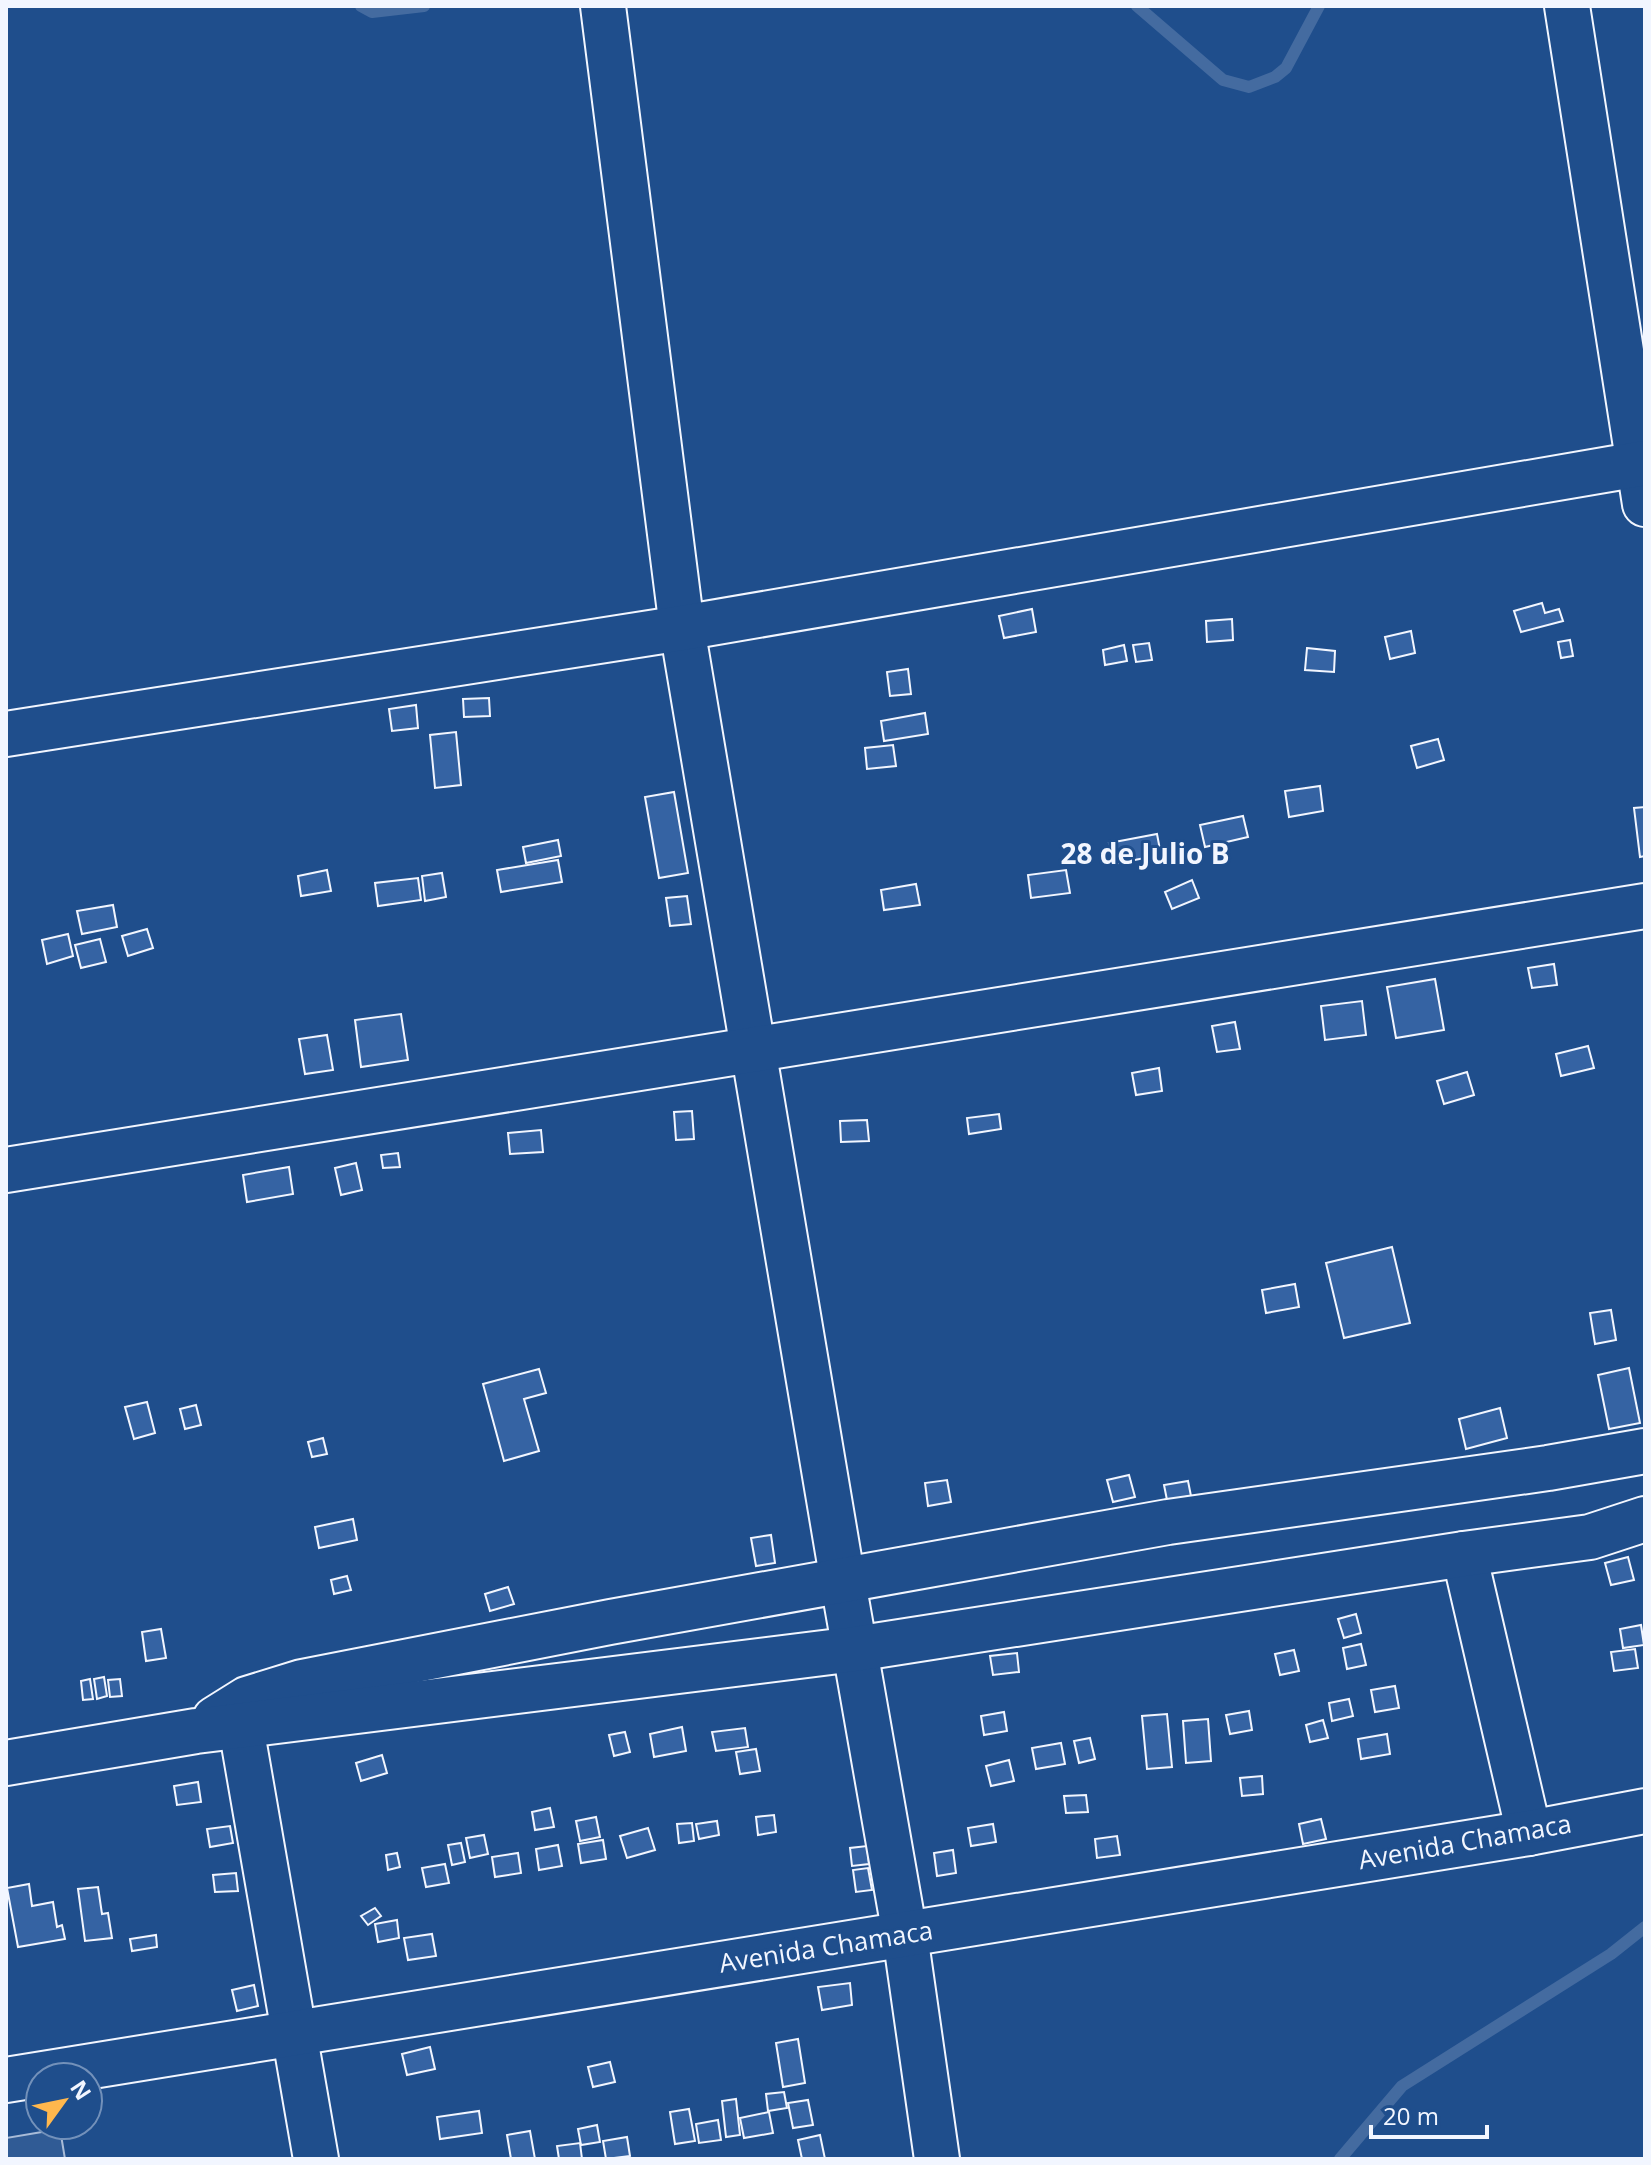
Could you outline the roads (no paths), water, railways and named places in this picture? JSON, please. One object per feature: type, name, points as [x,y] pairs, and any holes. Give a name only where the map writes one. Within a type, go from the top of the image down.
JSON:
[{"type":"street","points":[[603,6],[682,628],[905,1935],[937,2159]]},
{"type":"street","points":[[6,734],[1643,477],[1567,6]]},
{"type":"street","points":[[6,1170],[1645,906]]},
{"type":"street","points":[[196,1731],[247,1699],[302,1682],[610,1622],[1168,1522],[1548,1468],[1645,1451]]},
{"type":"street","points":[[6,1763],[196,1731],[855,1649],[1590,1537],[1645,1519]]},
{"type":"street","points":[[1464,1554],[1529,1833]]},
{"type":"street","points":[[241,1727],[316,2159]]},
{"type":"street","name":"Avenida Chamaca","points":[[6,2080],[1529,1833],[1645,1811]]},
{"type":"waterway","points":[[361,6],[372,12],[424,6]]},
{"type":"waterway","points":[[1137,6],[1223,80],[1249,87],[1275,77],[1286,68],[1319,6]]},
{"type":"waterway","points":[[1340,2159],[1402,2086],[1611,1954],[1645,1927]]},
{"type":"district","name":"28 de Julio B","points":[[1145,854]]}]
